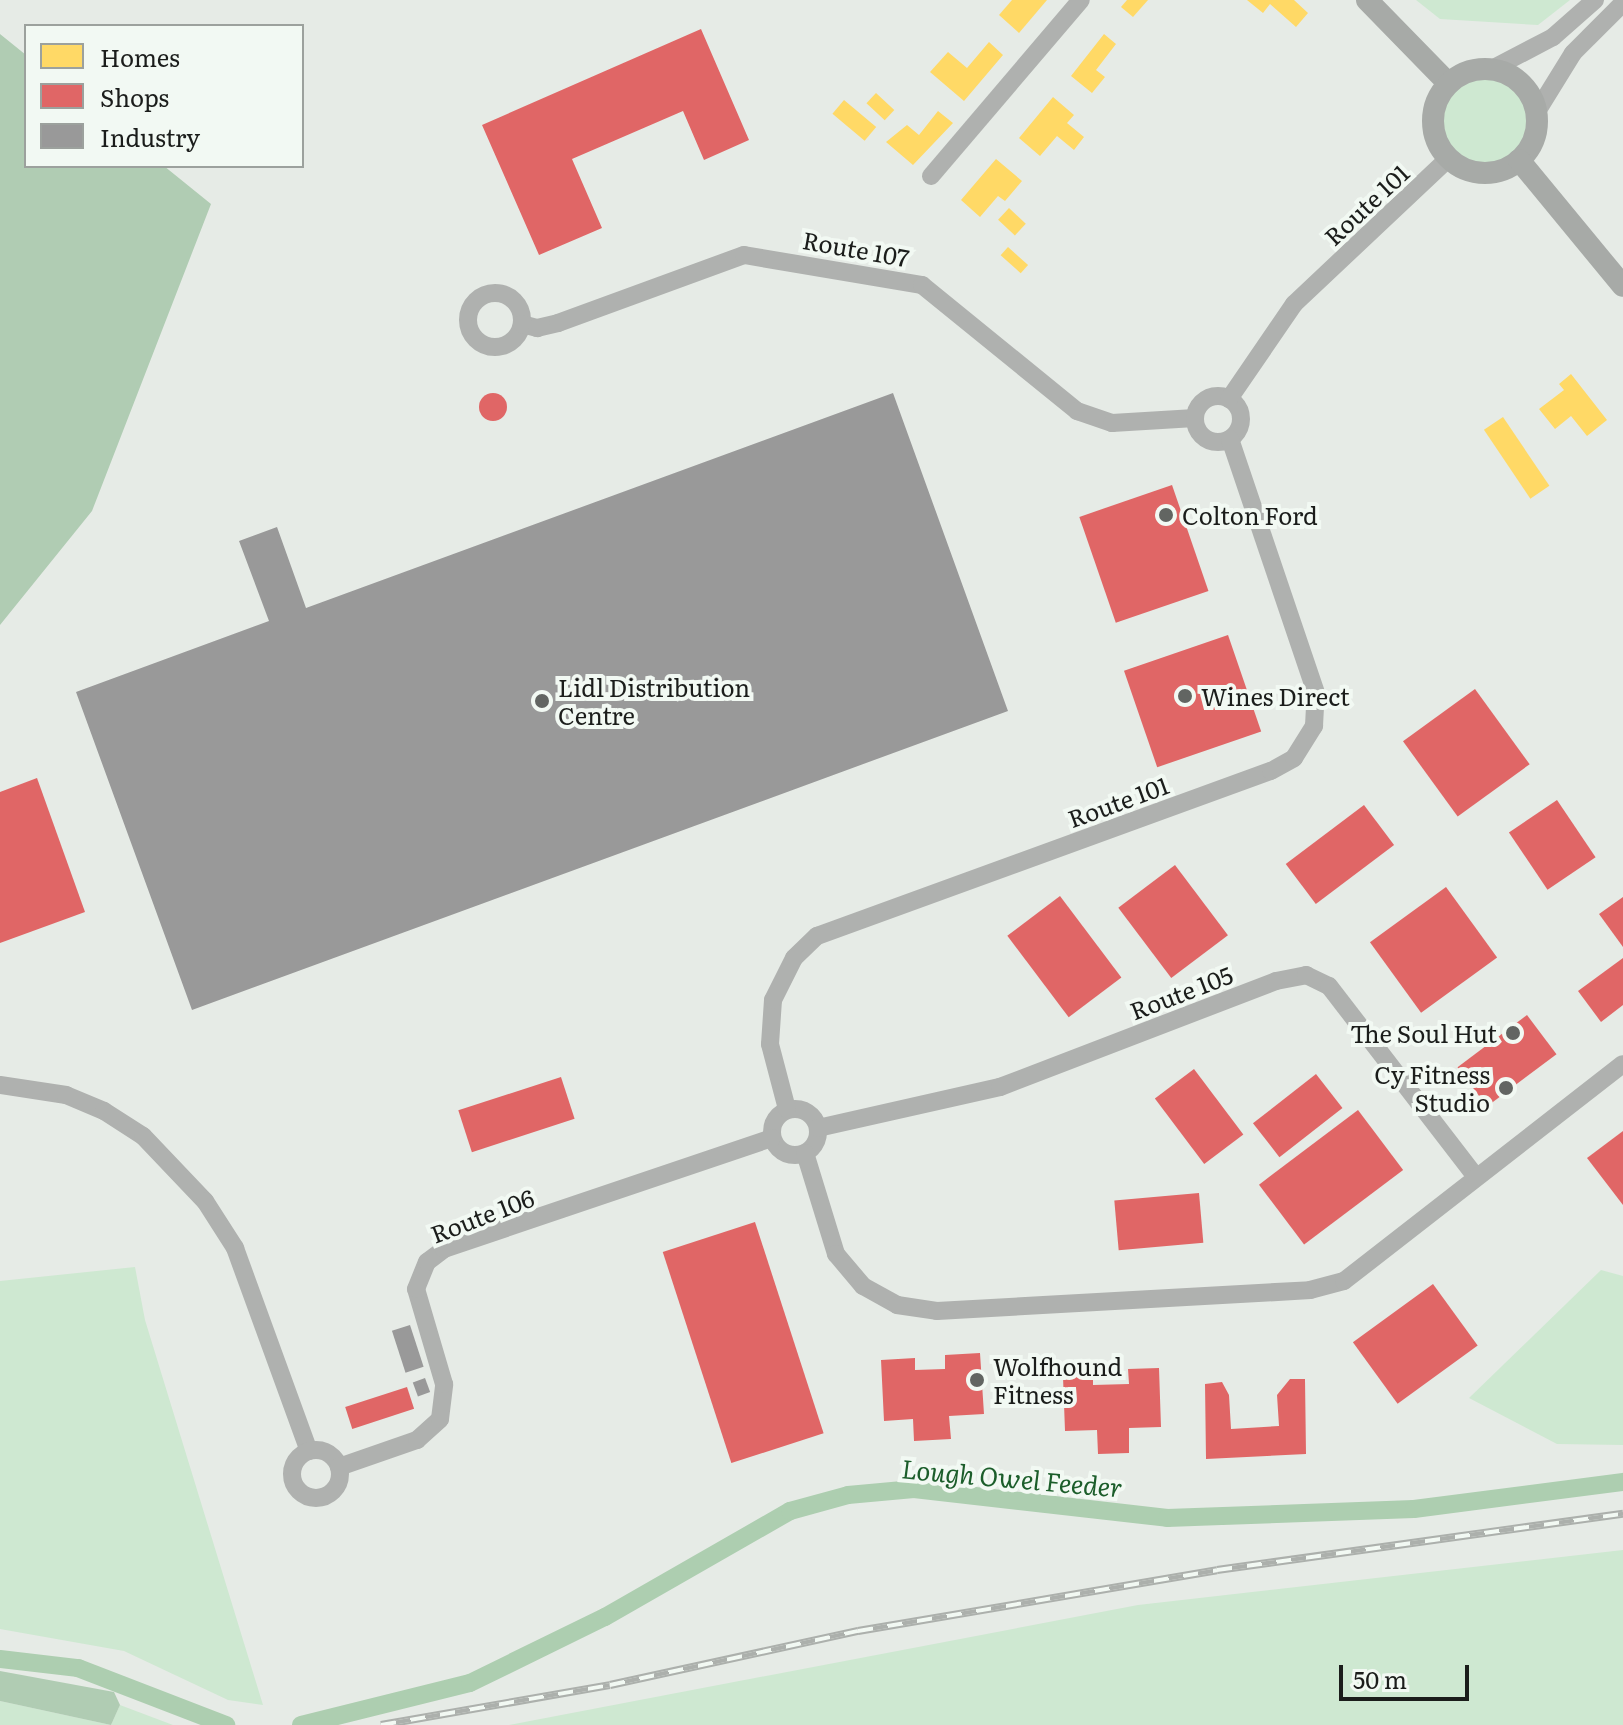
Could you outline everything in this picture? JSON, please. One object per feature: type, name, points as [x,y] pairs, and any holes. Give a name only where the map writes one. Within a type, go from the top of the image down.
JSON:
[{"type":"main road","points":[[1367,0],[1449,84]]},
{"type":"main road","points":[[1490,70],[1513,76],[1526,88],[1536,113],[1536,133],[1519,160],[1491,173],[1476,172],[1449,158],[1434,129],[1434,113],[1449,84],[1463,74],[1490,70]]},
{"type":"main road","points":[[1519,160],[1623,286]]},
{"type":"street","points":[[931,176],[1081,0]]},
{"type":"street","points":[[1490,70],[1553,37],[1595,0]]},
{"type":"street","points":[[1536,113],[1573,53],[1623,3]]},
{"type":"street","name":"Route 101","points":[[1229,399],[1294,304],[1449,158]]},
{"type":"street","name":"Route 107","points":[[522,324],[537,328],[558,323],[744,255],[922,285],[1048,391],[1089,415],[1112,423],[1195,418]]},
{"type":"street","points":[[1207,399],[1229,399],[1241,415],[1230,439],[1216,442],[1204,437],[1195,418],[1207,399]]},
{"type":"street","name":"Route 101","points":[[787,1109],[770,1044],[773,1000],[794,958],[817,936],[1271,771],[1294,758],[1314,726],[1316,693],[1230,439]]},
{"type":"street","name":"Route 105","points":[[818,1128],[1000,1087],[1276,981],[1306,975],[1329,986],[1476,1177]]},
{"type":"street","points":[[805,1153],[836,1254],[854,1276],[897,1305],[937,1311],[1310,1290],[1344,1281],[1623,1064]]},
{"type":"street","points":[[0,1085],[66,1095],[104,1111],[143,1136],[205,1201],[235,1248],[309,1451]]},
{"type":"street","points":[[787,1109],[810,1114],[818,1128],[816,1143],[805,1153],[785,1154],[772,1138],[776,1118],[787,1109]]},
{"type":"street","name":"Route 106","points":[[339,1467],[417,1440],[440,1419],[444,1384],[416,1289],[427,1262],[444,1249],[772,1138]]},
{"type":"street","points":[[309,1451],[331,1455],[339,1467],[334,1490],[321,1498],[305,1495],[292,1476],[296,1460],[309,1451]]},
{"type":"green space","points":[[1416,0],[1570,0],[1538,25],[1440,19]]},
{"type":"green space","points":[[0,34],[24,53],[24,168],[166,168],[211,204],[92,511],[0,625]]},
{"type":"green space","points":[[1485,79],[1508,86],[1520,98],[1527,121],[1520,144],[1508,156],[1485,163],[1462,156],[1450,144],[1443,121],[1450,98],[1462,86]]},
{"type":"green space","points":[[135,1267],[145,1320],[263,1705],[228,1700],[124,1651],[0,1629],[0,1281]]},
{"type":"green space","points":[[1601,1270],[1623,1276],[1623,1445],[1557,1444],[1469,1398]]},
{"type":"green space","points":[[1623,1550],[1623,1725],[509,1725],[1138,1605]]},
{"type":"green space","points":[[0,1671],[114,1692],[120,1705],[111,1725],[0,1701]]},
{"type":"green space","points":[[0,1701],[111,1725],[0,1725]]},
{"type":"green space","points":[[120,1705],[173,1725],[111,1725]]},
{"type":"building: Homes","points":[[1012,0],[1047,0],[1019,33],[999,15]]},
{"type":"building: Homes","points":[[1127,0],[1148,0],[1133,17],[1121,7]]},
{"type":"building: Homes","points":[[1247,0],[1294,0],[1308,13],[1296,27],[1270,4],[1263,13]]},
{"type":"building: Homes","points":[[1104,34],[1116,44],[1096,70],[1105,77],[1092,93],[1071,76]]},
{"type":"building: Homes","points":[[989,42],[1003,55],[964,101],[930,72],[948,52],[967,68]]},
{"type":"building: Homes","points":[[876,93],[894,110],[885,120],[866,103]]},
{"type":"building: Homes","points":[[1053,97],[1074,115],[1067,123],[1084,137],[1074,150],[1057,136],[1040,156],[1019,138]]},
{"type":"building: Homes","points":[[844,100],[876,127],[865,141],[832,114]]},
{"type":"building: Homes","points":[[938,111],[953,123],[913,165],[886,142],[907,125],[919,135]]},
{"type":"building: Homes","points":[[996,159],[1022,181],[1005,201],[998,196],[980,217],[961,200]]},
{"type":"building: Homes","points":[[1009,208],[1026,224],[1015,235],[998,220]]},
{"type":"building: Homes","points":[[1008,247],[1028,265],[1021,273],[1001,255]]},
{"type":"building: Homes","points":[[1571,374],[1607,420],[1587,436],[1571,416],[1555,429],[1539,409],[1564,390],[1559,384]]},
{"type":"building: Homes","points":[[1503,417],[1549,486],[1530,499],[1484,430]]},
{"type":"building: Shops","points":[[701,29],[749,140],[704,160],[683,111],[572,159],[602,228],[539,255],[482,125]]},
{"type":"building: Shops","points":[[493,393],[503,397],[507,407],[503,417],[493,421],[483,417],[479,407],[483,397]]},
{"type":"building: Shops","points":[[1172,485],[1208,591],[1116,623],[1079,517]]},
{"type":"building: Shops","points":[[1228,635],[1261,731],[1157,767],[1124,671]]},
{"type":"building: Shops","points":[[1475,689],[1530,764],[1458,817],[1403,741]]},
{"type":"building: Shops","points":[[37,778],[85,912],[0,943],[0,792]]},
{"type":"building: Shops","points":[[1557,800],[1596,857],[1548,890],[1509,832]]},
{"type":"building: Shops","points":[[1364,805],[1394,845],[1316,904],[1286,864]]},
{"type":"building: Shops","points":[[1175,865],[1228,935],[1171,978],[1118,908]]},
{"type":"building: Shops","points":[[1446,887],[1497,957],[1421,1013],[1370,942]]},
{"type":"building: Shops","points":[[1060,896],[1121,977],[1069,1017],[1007,936]]},
{"type":"building: Shops","points":[[1623,897],[1623,947],[1599,914]]},
{"type":"building: Shops","points":[[1623,958],[1623,1005],[1601,1022],[1578,991]]},
{"type":"building: Shops","points":[[1527,1015],[1556,1054],[1487,1106],[1458,1067]]},
{"type":"building: Shops","points":[[1194,1069],[1243,1134],[1204,1164],[1155,1098]]},
{"type":"building: Shops","points":[[1316,1074],[1342,1108],[1279,1157],[1253,1123]]},
{"type":"building: Shops","points":[[561,1077],[575,1119],[472,1152],[458,1110]]},
{"type":"building: Shops","points":[[1358,1110],[1403,1170],[1304,1245],[1259,1185]]},
{"type":"building: Shops","points":[[1623,1131],[1623,1205],[1587,1158]]},
{"type":"building: Shops","points":[[1199,1193],[1203,1243],[1119,1250],[1114,1200]]},
{"type":"building: Shops","points":[[755,1222],[824,1433],[731,1463],[663,1252]]},
{"type":"building: Shops","points":[[1433,1284],[1478,1345],[1398,1404],[1353,1342]]},
{"type":"building: Shops","points":[[980,1353],[984,1414],[949,1416],[951,1439],[914,1441],[913,1419],[884,1421],[881,1360],[915,1358],[915,1370],[945,1369],[945,1355]]},
{"type":"building: Shops","points":[[1159,1368],[1161,1427],[1129,1428],[1129,1453],[1098,1454],[1097,1430],[1065,1431],[1063,1377],[1093,1376],[1093,1385],[1129,1384],[1128,1369]]},
{"type":"building: Shops","points":[[1290,1379],[1305,1379],[1306,1454],[1206,1459],[1205,1384],[1222,1382],[1229,1395],[1231,1429],[1279,1426],[1277,1395]]},
{"type":"building: Shops","points":[[407,1387],[414,1409],[352,1429],[345,1407]]},
{"type":"building: Industry","name":"Lidl Distribution Centre","points":[[893,393],[1008,711],[192,1010],[76,692],[269,621],[239,541],[277,527],[306,608]]},
{"type":"building: Industry","points":[[410,1325],[424,1367],[406,1373],[392,1331]]},
{"type":"building: Industry","points":[[425,1378],[430,1392],[418,1397],[413,1382]]},
{"type":"waterway","name":"Lough Owel Feeder","points":[[301,1725],[470,1683],[605,1617],[790,1511],[848,1495],[914,1489],[1167,1518],[1414,1509],[1623,1482]]},
{"type":"waterway","name":"Lough Owel Feeder","points":[[0,1659],[78,1668],[226,1725]]},
{"type":"railway","points":[[381,1725],[610,1685],[858,1631],[1217,1570],[1623,1514]]},
{"type":"place","name":"Colton Ford","points":[[1166,515]]},
{"type":"place","name":"Wines Direct","points":[[1185,696]]},
{"type":"place","name":"Lidl Distribution Centre","points":[[542,701]]},
{"type":"place","name":"The Soul Hut","points":[[1513,1033]]},
{"type":"place","name":"Cy Fitness Studio","points":[[1506,1088]]},
{"type":"place","name":"Wolfhound Fitness","points":[[977,1380]]}]
